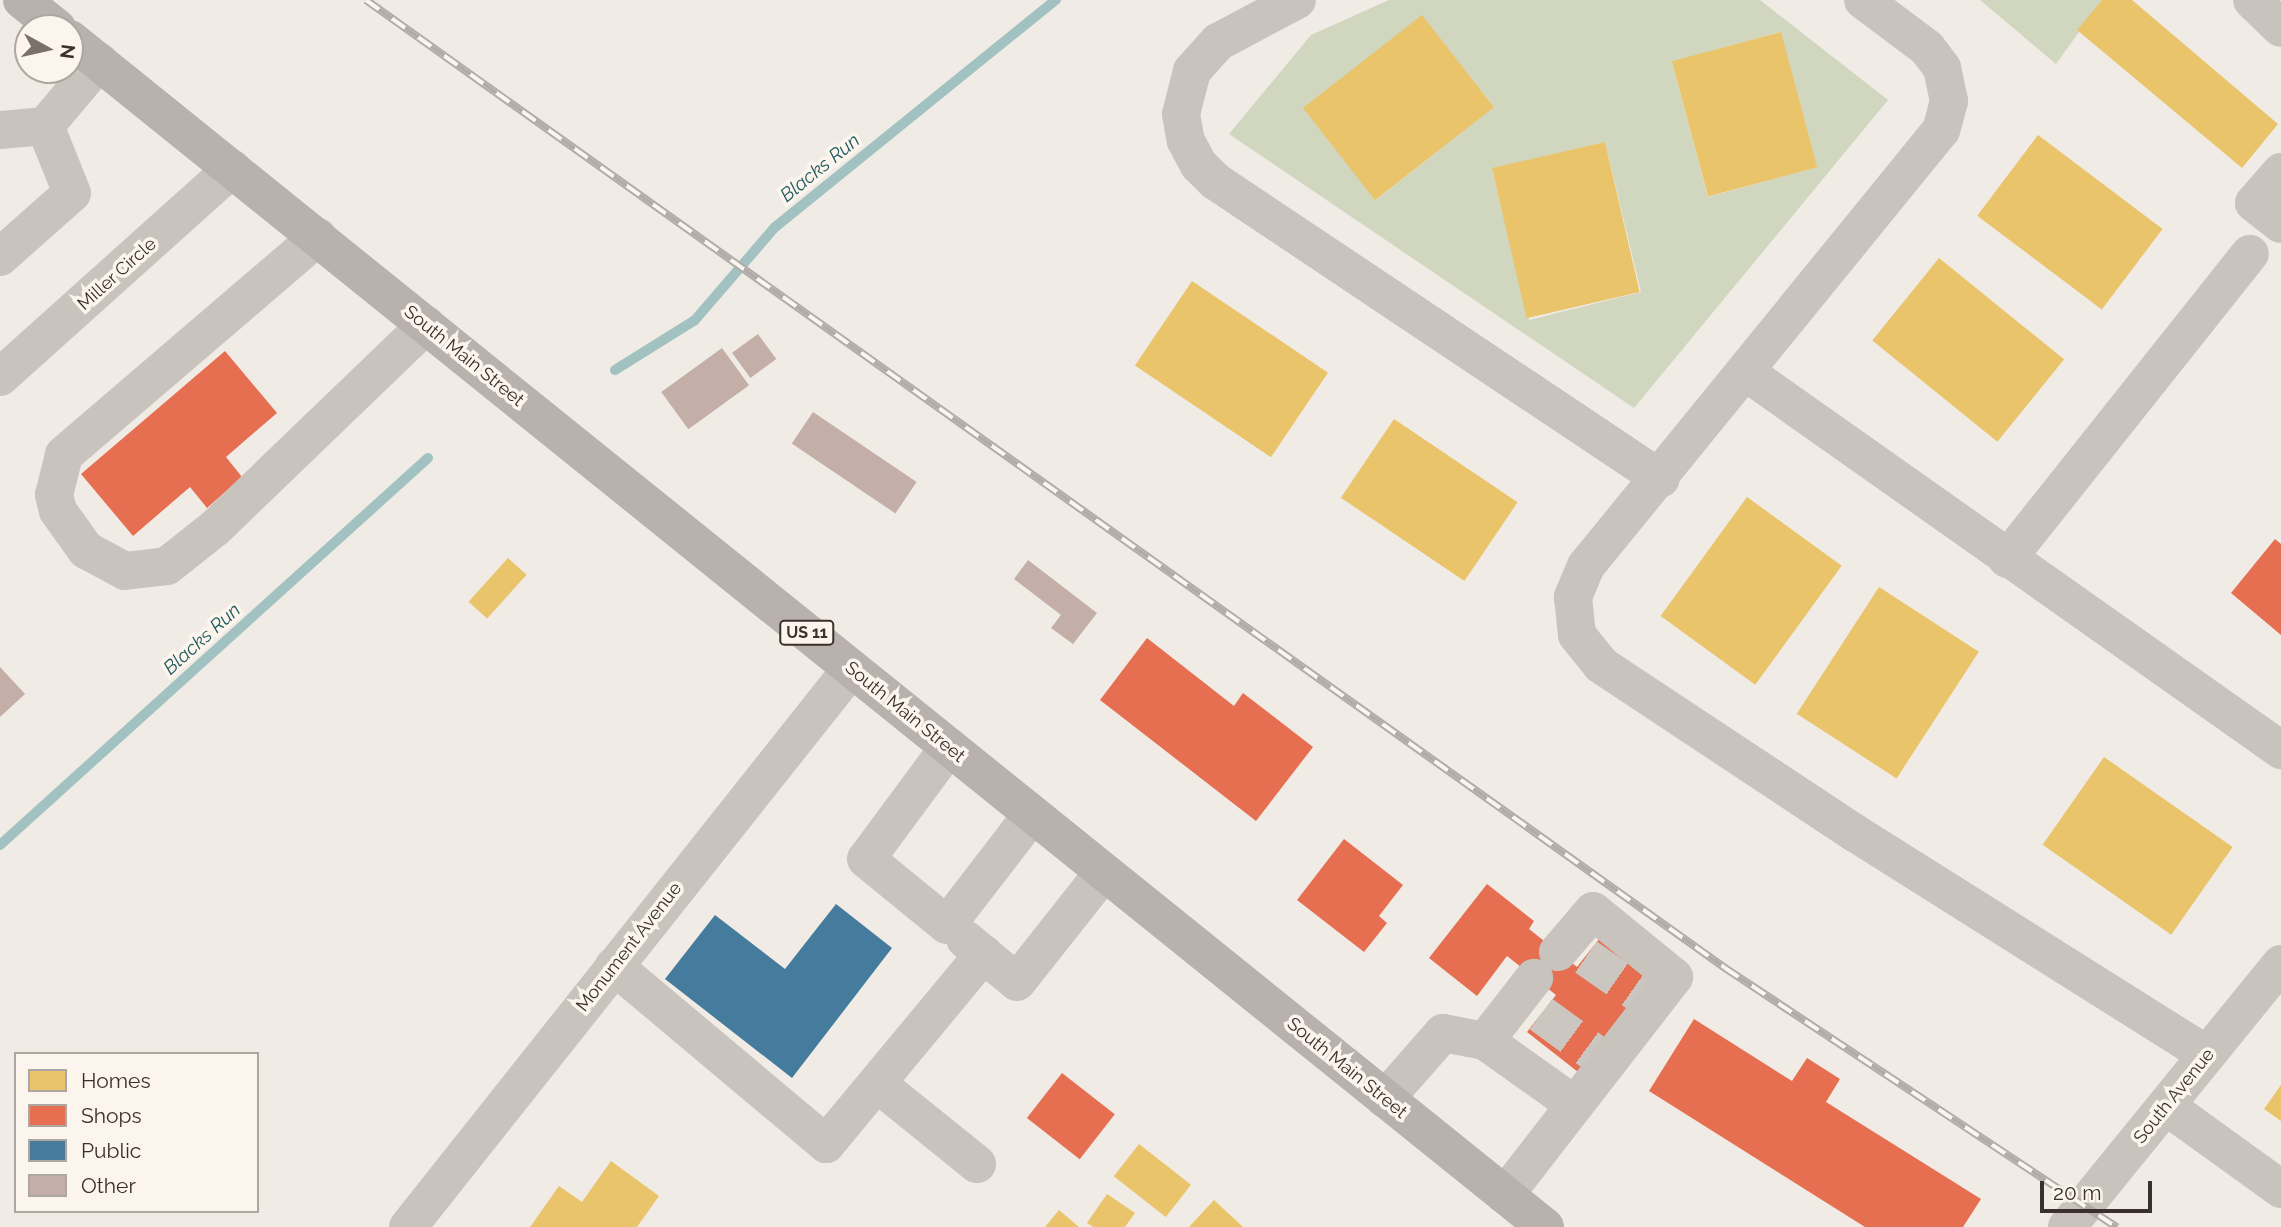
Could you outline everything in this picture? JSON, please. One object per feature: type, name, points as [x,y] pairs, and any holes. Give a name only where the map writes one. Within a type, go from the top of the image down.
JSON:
[{"type":"main road","points":[[22,0],[40,14]]},
{"type":"main road","name":"South Main Street","points":[[84,50],[1031,816],[1545,1227]]},
{"type":"street","points":[[1297,0],[1218,42],[1196,65],[1184,91],[1181,114],[1186,141],[1199,165],[1214,181],[1661,479]]},
{"type":"street","points":[[1863,0],[1934,55],[1947,81],[1947,116],[1941,130],[1577,583],[1573,621],[1594,659],[1855,833],[2207,1055]]},
{"type":"street","points":[[2252,0],[2281,28]]},
{"type":"street","points":[[0,130],[45,126],[100,62]]},
{"type":"street","points":[[0,257],[72,193],[45,126]]},
{"type":"street","name":"Miller Circle","points":[[0,377],[232,169]]},
{"type":"street","points":[[2281,172],[2254,203],[2281,224]]},
{"type":"street","points":[[318,237],[64,455],[54,495],[58,511],[86,550],[125,571],[167,566],[215,528],[426,325]]},
{"type":"street","points":[[2007,559],[2250,254]]},
{"type":"street","points":[[1746,373],[2281,750]]},
{"type":"street","name":"Monument Avenue","points":[[408,1227],[851,668]]},
{"type":"street","points":[[949,747],[866,859],[1017,982],[1104,872]]},
{"type":"street","points":[[947,925],[1031,816]]},
{"type":"street","points":[[1485,1041],[1551,973],[1593,911],[1674,976],[1646,999],[1601,1058],[1575,1105],[1505,1195]]},
{"type":"street","points":[[614,966],[826,1144],[880,1085],[984,954]]},
{"type":"street","name":"South Avenue","points":[[2067,1227],[2281,964]]},
{"type":"street","points":[[1385,1098],[1443,1033],[1485,1041],[1575,1105]]},
{"type":"street","points":[[880,1085],[977,1164]]},
{"type":"street","points":[[2166,1106],[2281,1189]]},
{"type":"green space","points":[[1389,0],[1760,0],[1888,100],[1634,408],[1229,134],[1311,35]],"holes":[[[1422,16],[1494,107],[1376,200],[1304,109]],[[1780,32],[1817,167],[1708,197],[1672,62]],[[1605,142],[1641,292],[1529,320],[1492,169]]]},
{"type":"green space","points":[[1980,0],[2102,0],[2056,64]]},
{"type":"building: Homes","points":[[2102,0],[2132,0],[2278,124],[2242,168],[2077,30]]},
{"type":"building: Homes","points":[[1422,15],[1494,107],[1375,200],[1303,108]]},
{"type":"building: Homes","points":[[1781,32],[1817,167],[1708,196],[1672,61]]},
{"type":"building: Homes","points":[[2038,135],[2163,229],[2102,310],[1977,216]]},
{"type":"building: Homes","points":[[1605,142],[1640,292],[1527,318],[1492,168]]},
{"type":"building: Homes","points":[[1939,258],[2064,359],[1997,442],[1872,340]]},
{"type":"building: Homes","points":[[1192,281],[1328,373],[1271,457],[1135,366]]},
{"type":"building: Homes","points":[[1394,419],[1518,502],[1464,581],[1341,498]]},
{"type":"building: Homes","points":[[1747,497],[1842,566],[1755,685],[1661,616]]},
{"type":"building: Homes","points":[[508,558],[527,575],[487,619],[469,602]]},
{"type":"building: Homes","points":[[1879,587],[1979,652],[1897,778],[1797,714]]},
{"type":"building: Homes","points":[[2104,757],[2233,847],[2171,935],[2043,845]]},
{"type":"building: Homes","points":[[2281,1085],[2281,1121],[2264,1109]]},
{"type":"building: Homes","points":[[1139,1144],[1191,1185],[1166,1217],[1114,1176]]},
{"type":"building: Homes","points":[[611,1161],[659,1196],[637,1227],[530,1227],[559,1186],[582,1202]]},
{"type":"building: Homes","points":[[1107,1194],[1135,1213],[1125,1227],[1093,1227],[1087,1223]]},
{"type":"building: Homes","points":[[1214,1200],[1243,1227],[1189,1227]]},
{"type":"building: Homes","points":[[1059,1210],[1079,1227],[1045,1227]]},
{"type":"building: Shops","points":[[225,351],[277,413],[226,457],[242,477],[207,508],[190,487],[133,536],[81,474]]},
{"type":"building: Shops","points":[[2275,539],[2281,544],[2281,635],[2231,593]]},
{"type":"building: Shops","points":[[1147,638],[1234,706],[1243,693],[1313,747],[1256,821],[1100,700]]},
{"type":"building: Shops","points":[[1344,839],[1403,885],[1379,916],[1387,923],[1364,952],[1297,900]]},
{"type":"building: Shops","points":[[1487,884],[1534,921],[1529,929],[1577,967],[1604,933],[1655,974],[1578,1072],[1527,1032],[1556,995],[1507,956],[1477,996],[1429,958]]},
{"type":"building: Shops","points":[[1694,1019],[1792,1081],[1807,1058],[1840,1079],[1826,1102],[1981,1199],[1963,1227],[1865,1227],[1649,1091]]},
{"type":"building: Shops","points":[[1062,1073],[1115,1114],[1080,1159],[1027,1118]]},
{"type":"building: Public","points":[[836,904],[892,948],[792,1078],[665,979],[715,915],[785,969]]},
{"type":"building: Other","points":[[758,334],[776,359],[750,378],[732,353]]},
{"type":"building: Other","points":[[722,348],[749,385],[688,429],[661,392]]},
{"type":"building: Other","points":[[813,412],[917,482],[895,513],[792,444]]},
{"type":"building: Other","points":[[1028,560],[1097,613],[1073,644],[1051,628],[1061,615],[1014,579]]},
{"type":"building: Other","points":[[0,667],[25,694],[0,717]]},
{"type":"waterway","name":"Blacks Run","points":[[615,370],[695,320],[774,228],[1056,0]]},
{"type":"waterway","name":"Blacks Run","points":[[0,845],[428,458]]},
{"type":"tunnel","points":[[1586,957],[1639,994]]},
{"type":"tunnel","points":[[1541,1014],[1593,1052]]},
{"type":"railway","points":[[366,0],[1725,968],[2117,1227]]}]
